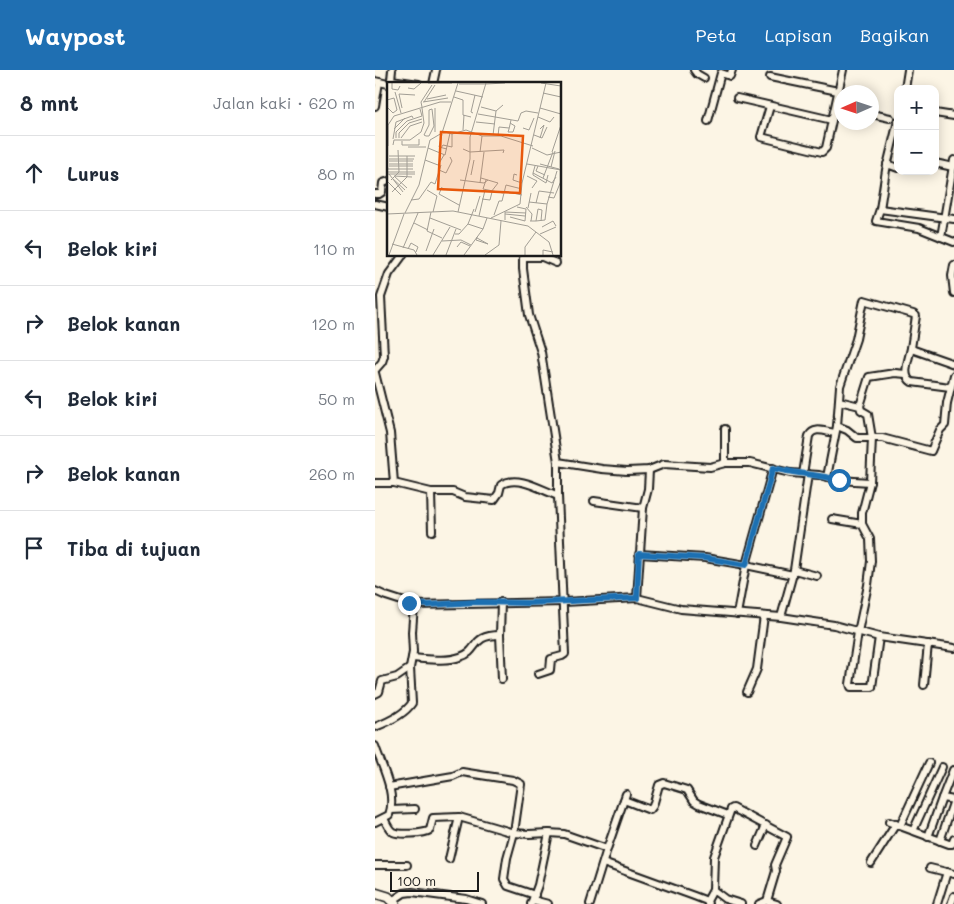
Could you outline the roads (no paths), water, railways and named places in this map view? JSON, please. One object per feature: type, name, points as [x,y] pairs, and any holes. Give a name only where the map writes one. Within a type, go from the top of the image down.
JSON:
[{"type":"main road","points":[[375,893],[383,895],[393,902]]},
{"type":"street","points":[[392,70],[391,80],[405,82]]},
{"type":"street","points":[[694,70],[704,78]]},
{"type":"street","points":[[708,121],[721,73],[730,76],[732,70]]},
{"type":"street","points":[[839,85],[843,70]]},
{"type":"street","points":[[906,85],[908,70]]},
{"type":"street","points":[[770,76],[834,90]]},
{"type":"street","points":[[375,106],[377,82]]},
{"type":"street","points":[[737,98],[832,120]]},
{"type":"street","points":[[770,106],[761,137],[822,152],[826,148],[834,115]]},
{"type":"street","points":[[939,114],[954,116]]},
{"type":"street","points":[[879,116],[890,118]]},
{"type":"street","points":[[896,130],[876,220],[919,228],[954,242]]},
{"type":"street","points":[[939,163],[953,163],[951,192],[941,237]]},
{"type":"street","points":[[887,164],[894,167]]},
{"type":"street","points":[[375,194],[382,192],[383,183],[387,182]]},
{"type":"street","points":[[880,208],[954,219]]},
{"type":"street","points":[[394,482],[390,433],[375,372],[384,356],[379,318],[381,297],[389,274],[402,256]]},
{"type":"street","points":[[538,674],[549,670],[551,658],[565,654],[564,602],[561,569],[558,462],[541,352],[529,315],[523,256],[542,257],[556,263]]},
{"type":"street","points":[[954,265],[952,276],[954,293]]},
{"type":"street","points":[[827,477],[836,430],[840,386],[856,339],[864,300],[915,316],[906,374],[908,380],[950,387]]},
{"type":"street","points":[[911,348],[954,364]]},
{"type":"street","points":[[879,637],[871,687],[854,688],[850,684],[871,561],[870,539],[862,524],[862,513],[870,482],[872,438],[868,414],[861,410],[860,406],[869,378],[895,373],[906,374]]},
{"type":"street","points":[[781,617],[793,573],[811,432],[815,430],[847,430],[857,438],[882,438],[931,451],[939,430],[945,425],[950,387],[954,376]]},
{"type":"street","points":[[839,401],[860,406]]},
{"type":"street","points":[[945,425],[954,428]]},
{"type":"street","points":[[725,429],[725,463]]},
{"type":"street","points":[[558,462],[602,469],[649,470],[664,464],[710,467],[725,463],[750,463],[790,473],[870,482]]},
{"type":"street","points":[[737,614],[746,565],[773,468]]},
{"type":"street","points":[[637,598],[643,508],[648,489],[649,470]]},
{"type":"street","points":[[375,483],[394,482],[431,492],[453,492],[465,497],[494,500],[499,493],[501,485],[506,481],[517,480],[558,496]]},
{"type":"street","points":[[431,492],[432,531]]},
{"type":"street","points":[[594,501],[643,508]]},
{"type":"street","points":[[831,519],[862,524]]},
{"type":"street","points":[[639,554],[705,558],[817,576]]},
{"type":"street","points":[[375,591],[414,604],[564,602],[637,598],[681,609],[781,617],[834,625],[879,637],[954,648]]},
{"type":"street","points":[[501,602],[502,679]]},
{"type":"street","points":[[375,727],[391,721],[411,706],[413,688],[410,668],[414,604]]},
{"type":"street","points":[[747,692],[757,669],[764,616]]},
{"type":"street","points":[[412,658],[440,660],[461,657],[472,649],[481,638],[488,635],[500,635]]},
{"type":"street","points":[[924,685],[928,644]]},
{"type":"street","points":[[375,694],[379,692],[378,684],[382,681],[397,677],[410,668]]},
{"type":"street","points":[[375,746],[389,787],[391,810],[389,815],[375,822]]},
{"type":"street","points":[[871,862],[929,763]]},
{"type":"street","points":[[913,831],[942,766]]},
{"type":"street","points":[[928,836],[953,770]]},
{"type":"street","points":[[389,787],[453,776],[462,772],[513,780],[521,784],[514,833],[507,858],[504,879],[508,886],[533,900],[548,904]]},
{"type":"street","points":[[590,904],[625,797],[650,810],[659,785],[663,782],[687,790],[694,801],[699,804],[729,815]]},
{"type":"street","points":[[940,841],[954,800],[942,798]]},
{"type":"street","points":[[603,864],[707,902],[713,890],[715,857],[731,809],[733,808],[766,824],[787,837],[775,864],[776,871],[767,901]]},
{"type":"street","points":[[391,810],[415,809]]},
{"type":"street","points":[[384,818],[389,828],[395,833],[424,833],[430,830],[433,818],[459,817],[514,833],[564,834],[607,848]]},
{"type":"street","points":[[449,859],[459,817]]},
{"type":"street","points":[[757,846],[766,824]]},
{"type":"street","points":[[895,824],[951,845],[954,839]]},
{"type":"street","points":[[533,900],[549,833]]},
{"type":"street","points":[[375,865],[407,865]]},
{"type":"street","points":[[930,868],[951,873],[937,904]]},
{"type":"street","points":[[713,890],[725,899],[741,904]]},
{"type":"street","points":[[393,902],[404,893],[412,892],[466,899],[481,904]]},
{"type":"street","points":[[951,904],[954,896]]},
{"type":"street","points":[[759,904],[767,901],[777,904]]}]
